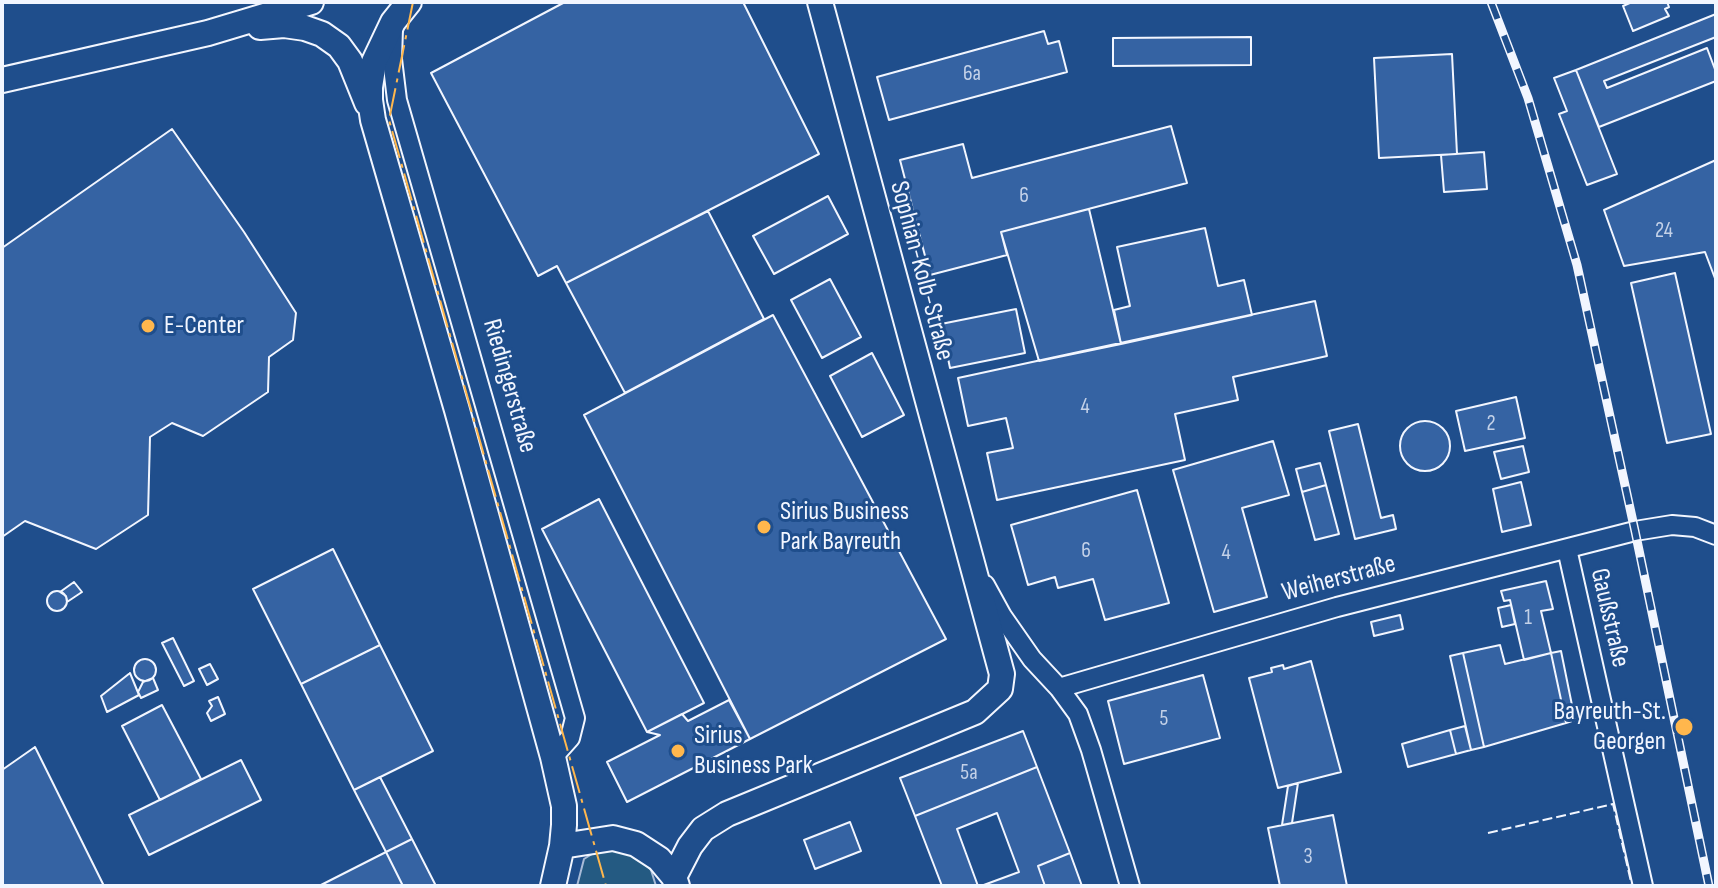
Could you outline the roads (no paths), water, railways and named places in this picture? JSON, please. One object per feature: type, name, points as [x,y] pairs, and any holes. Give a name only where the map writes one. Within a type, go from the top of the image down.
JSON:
[{"type":"main road","points":[[2,80],[208,33],[311,2]]},
{"type":"main road","points":[[373,120],[370,87],[374,62],[393,22],[409,2]]},
{"type":"main road","name":"Sophian-Kolb-Straße","points":[[820,2],[968,554]]},
{"type":"main road","points":[[208,33],[284,25],[305,28],[322,34],[339,46],[350,61],[373,120],[553,757],[564,806],[562,846],[555,880]]},
{"type":"main road","points":[[675,882],[690,846],[703,829],[727,814],[975,712],[1000,689],[1002,674],[968,554]]},
{"type":"main road","points":[[562,846],[613,838],[626,840],[659,859],[675,882]]},
{"type":"street","name":"Riedingerstraße","points":[[393,22],[392,59],[397,100],[575,718],[570,738],[553,757]]},
{"type":"street","name":"Weiherstraße","points":[[1059,688],[1337,607],[1635,531],[1672,525],[1695,527],[1716,535]]},
{"type":"street","name":"Gaußstraße","points":[[1567,549],[1643,886]]},
{"type":"street","points":[[968,554],[1002,616],[1032,659],[1078,714],[1130,886]]},
{"type":"railway","points":[[1491,2],[1528,98],[1577,265],[1709,886]]},
{"type":"place","name":"E-Center","points":[[148,326]]},
{"type":"place","name":"Sirius Business Park Bayreuth","points":[[764,527]]},
{"type":"place","name":"Bayreuth-St. Georgen","points":[[1684,727]]},
{"type":"place","name":"Sirius Business Park","points":[[678,751]]}]
